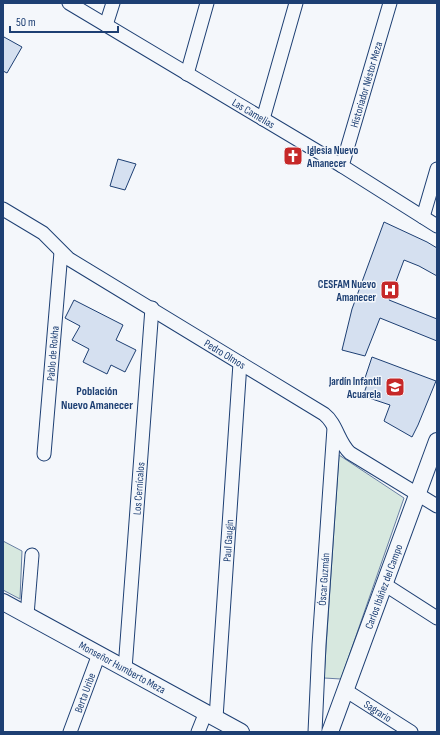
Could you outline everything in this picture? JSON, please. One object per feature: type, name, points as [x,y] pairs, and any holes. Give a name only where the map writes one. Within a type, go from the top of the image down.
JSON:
[{"type":"street","name":"Las Camelias","points":[[69,3],[263,118],[437,226]]},
{"type":"street","points":[[106,25],[113,3]]},
{"type":"street","points":[[187,74],[207,3]]},
{"type":"street","points":[[263,118],[296,3]]},
{"type":"street","name":"Historiador Néstor Meza","points":[[342,166],[390,3]]},
{"type":"street","points":[[423,217],[437,169]]},
{"type":"street","name":"Pedro Olmos","points":[[3,209],[43,232],[69,259],[152,308],[324,414],[332,422],[341,442],[350,452],[437,506]]},
{"type":"street","name":"Pablo de Rokha","points":[[44,454],[61,252]]},
{"type":"street","name":"Los Cernícalos","points":[[125,668],[152,308]]},
{"type":"street","name":"Paul Gaugin","points":[[198,732],[211,715],[240,363]]},
{"type":"street","name":"Óscar Guzmán","points":[[315,732],[318,645],[334,427]]},
{"type":"street","name":"Carlos Ibáñez del Campo","points":[[330,732],[437,441]]},
{"type":"street","points":[[27,615],[32,555]]},
{"type":"street","points":[[384,584],[437,618]]},
{"type":"street","name":"Monseñor Humberto Meza","points":[[3,602],[241,732]]},
{"type":"street","name":"Berta Uribe","points":[[70,732],[100,654]]},
{"type":"street","name":"Sagrario","points":[[345,690],[411,732]]},
{"type":"shaded area","points":[[339,455],[404,498],[341,679],[324,678]]},
{"type":"shaded area","points":[[3,541],[22,551],[20,599],[3,590]]},
{"type":"building","points":[[4,37],[22,47],[7,73],[3,71]]},
{"type":"building","points":[[118,159],[136,164],[125,190],[110,186]]},
{"type":"building","points":[[384,222],[437,248],[437,276],[404,260],[389,300],[437,319],[437,341],[380,318],[365,356],[342,350],[352,309]]},
{"type":"building","points":[[74,300],[123,325],[116,340],[136,350],[125,372],[111,365],[107,374],[83,362],[89,349],[72,340],[80,326],[65,318]]},
{"type":"building","points":[[372,357],[436,381],[412,437],[384,421],[390,405],[363,396],[369,379],[365,378]]},
{"type":"place","name":"Iglesia Nuevo Amanecer","points":[[293,156]]},
{"type":"place","name":"CESFAM Nuevo Amanecer","points":[[390,290]]},
{"type":"place","name":"Jardín Infantil Acuarela","points":[[395,387]]},
{"type":"district","name":"Población Nuevo Amanecer","points":[[97,398]]}]
